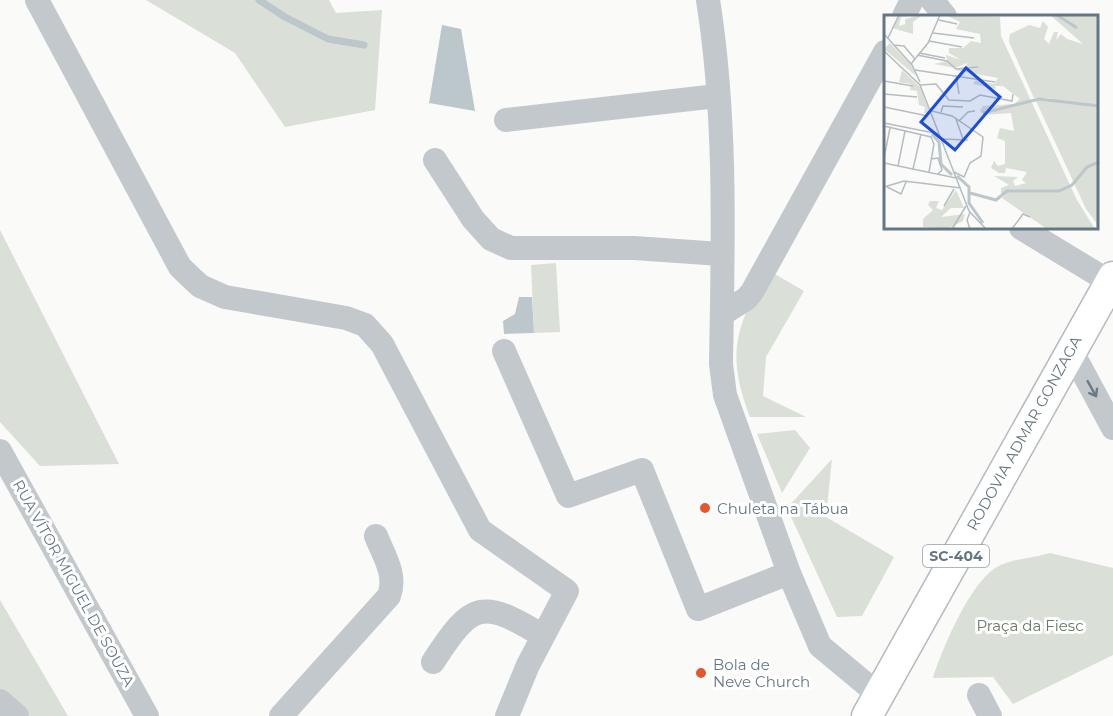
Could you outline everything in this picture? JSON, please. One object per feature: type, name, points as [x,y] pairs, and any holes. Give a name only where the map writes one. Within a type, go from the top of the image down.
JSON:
[{"type":"main road","name":"RODOVIA ADMAR GONZAGA","points":[[873,705],[1112,279]]},
{"type":"street","points":[[37,0],[180,267],[200,286],[225,297],[346,318],[365,325],[382,344],[480,530],[567,591],[528,665],[507,716]]},
{"type":"street","points":[[708,0],[721,150],[721,364],[725,395],[789,573],[820,646],[873,705]]},
{"type":"street","points":[[904,15],[912,0]]},
{"type":"street","points":[[932,0],[944,15]]},
{"type":"street","points":[[722,314],[746,299],[752,292],[884,54]]},
{"type":"street","points":[[506,120],[717,96]]},
{"type":"street","points":[[435,160],[473,219],[491,239],[511,248],[634,248],[721,254]]},
{"type":"street","points":[[1025,230],[1112,279]]},
{"type":"street","points":[[1071,350],[1113,428]]},
{"type":"street","points":[[504,351],[568,496],[642,471],[698,609],[789,573]]},
{"type":"street","name":"RUA VÍTOR MIGUEL DE SOUZA","points":[[0,451],[147,716]]},
{"type":"street","points":[[281,716],[389,596],[393,585],[391,574],[376,536]]},
{"type":"street","points":[[433,662],[457,624],[479,611],[499,612],[543,636]]},
{"type":"street","points":[[979,695],[990,716]]},
{"type":"street","points":[[0,701],[17,716]]},
{"type":"green space","points":[[146,0],[329,0],[336,13],[382,10],[375,110],[285,127],[235,53]]},
{"type":"green space","points":[[0,230],[119,464],[40,466],[0,422]]},
{"type":"green space","points":[[556,263],[560,332],[534,333],[531,265]]},
{"type":"green space","points":[[768,270],[804,291],[766,357],[763,396],[806,417],[750,417],[738,376],[736,358],[741,325]]},
{"type":"green space","points":[[795,430],[810,448],[782,493],[757,434]]},
{"type":"green space","points":[[832,459],[826,517],[894,557],[862,616],[837,617],[787,508]]},
{"type":"green space","name":"Praça da Fiesc","points":[[1050,553],[1113,568],[1113,655],[1013,704],[993,677],[933,678],[958,618],[967,601],[987,575],[1003,564]]},
{"type":"green space","points":[[0,600],[68,716],[0,716]]},
{"type":"shaded area","points":[[442,25],[461,29],[475,111],[429,103]]},
{"type":"shaded area","points":[[519,297],[532,297],[534,333],[504,334],[503,321],[515,314]]},
{"type":"waterway","points":[[259,0],[285,17],[328,39],[364,45]]},
{"type":"place","name":"Chuleta na Tábua","points":[[705,508]]},
{"type":"place","name":"Bola de Neve Church","points":[[701,673]]}]
